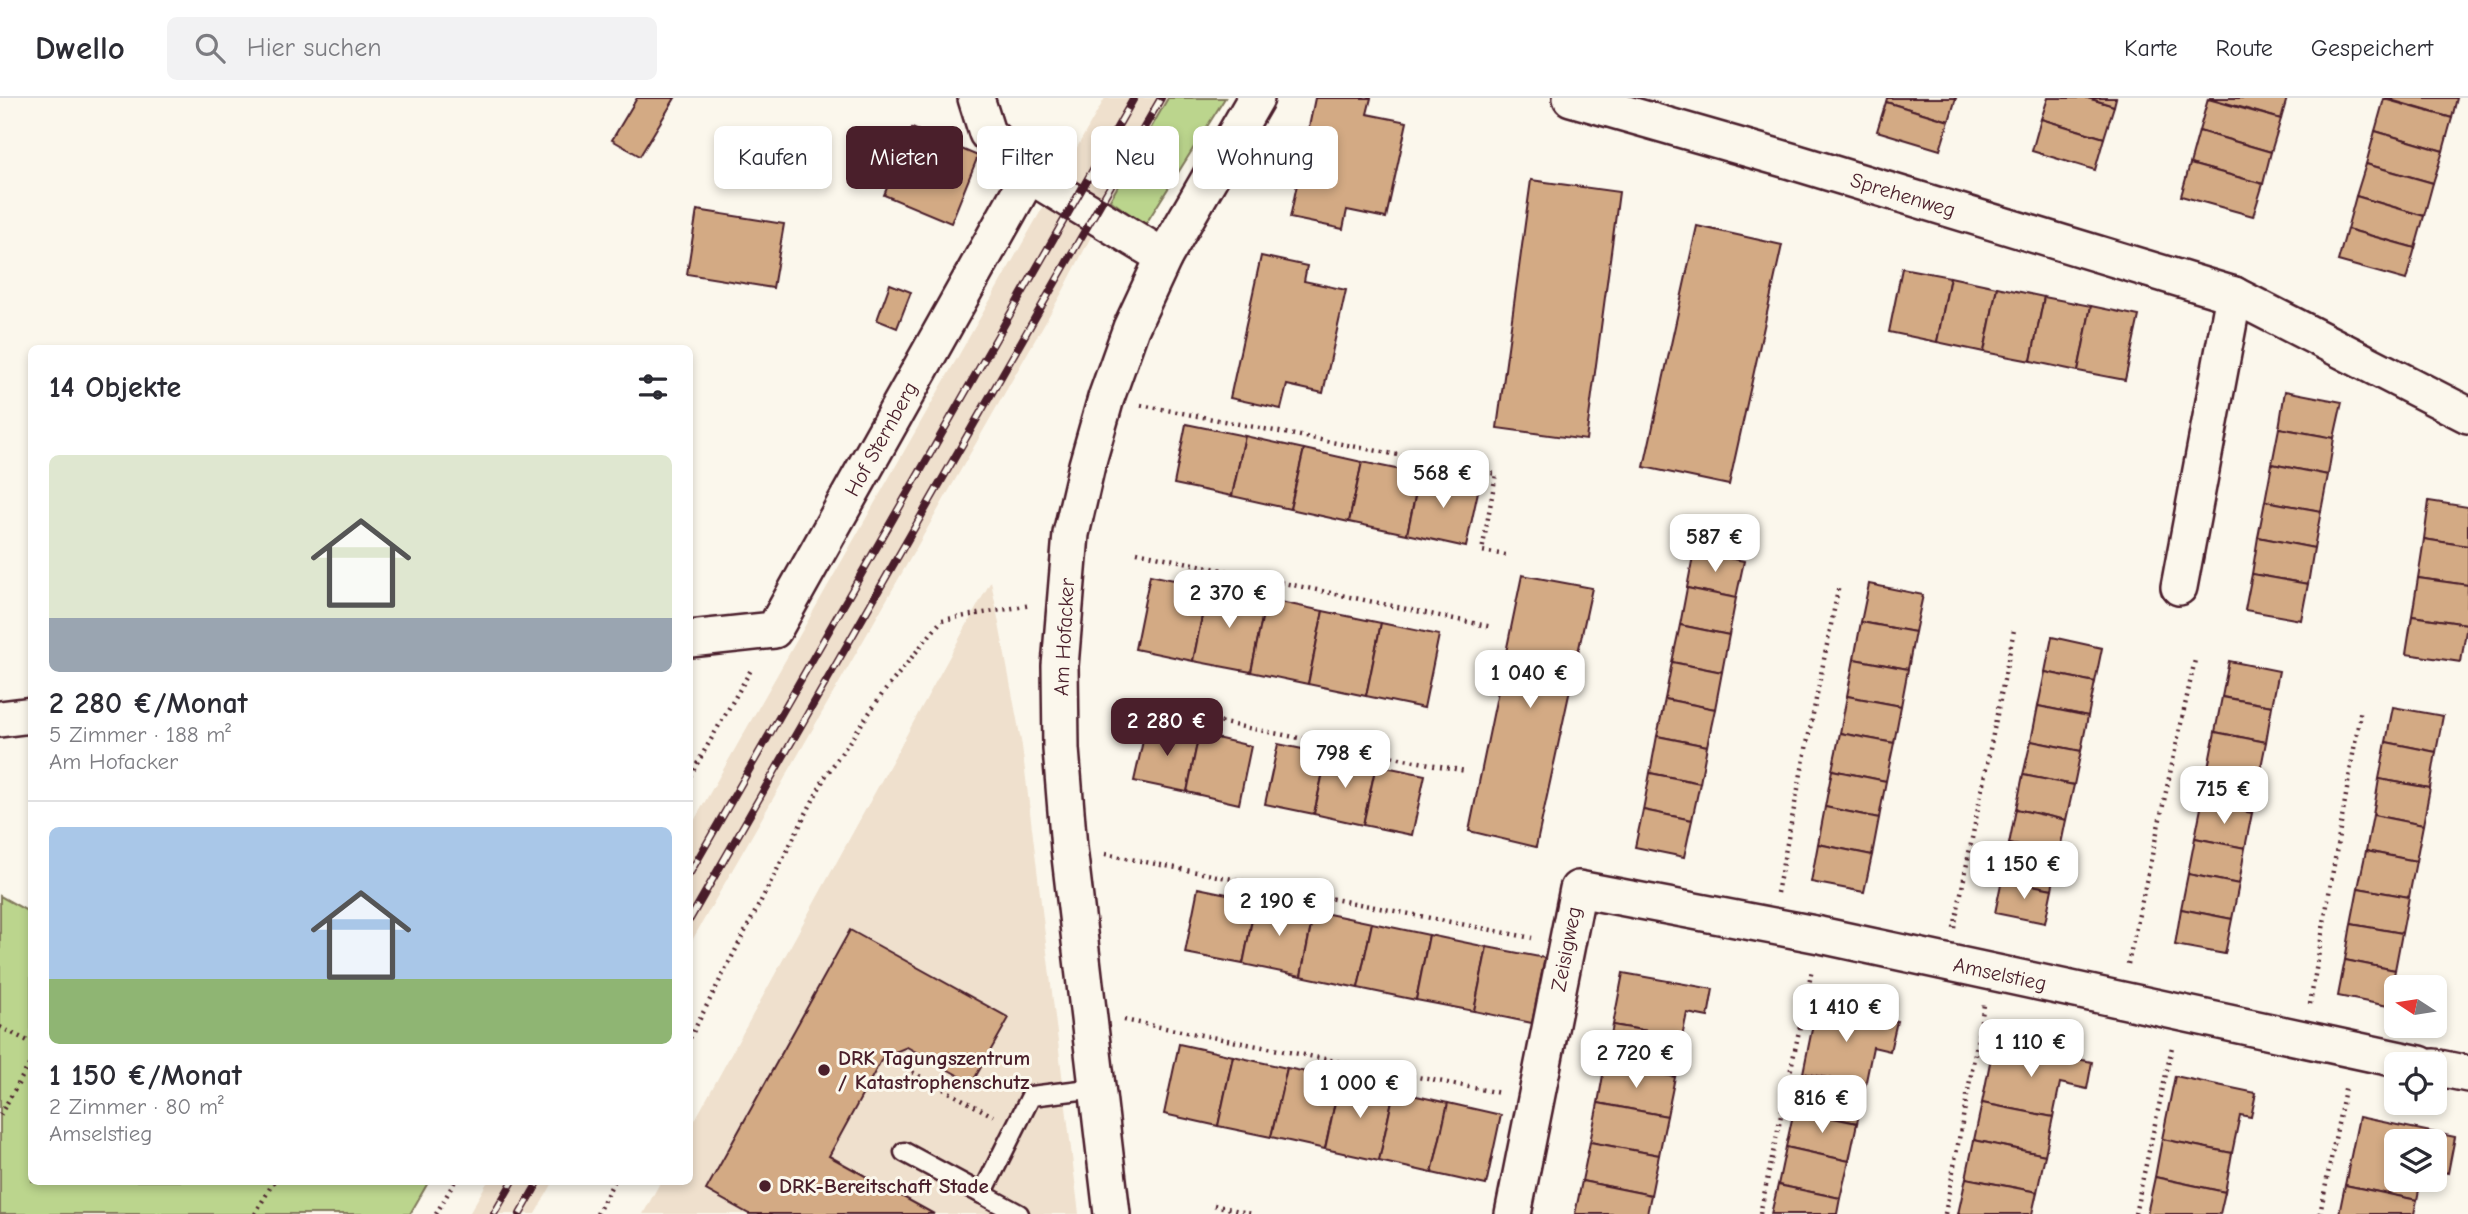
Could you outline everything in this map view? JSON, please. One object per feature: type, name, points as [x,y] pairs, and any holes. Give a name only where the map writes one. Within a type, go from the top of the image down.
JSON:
[{"type":"street","points":[[976,98],[985,126]]},
{"type":"street","name":"Am Hofacker","points":[[1112,1214],[1069,848],[1061,749],[1060,680],[1071,534],[1106,398],[1131,328],[1164,257],[1256,98]]},
{"type":"street","name":"Sprehenweg","points":[[1572,98],[2234,295],[2468,415]]},
{"type":"street","name":"Hof Sternberg","points":[[774,629],[1021,189]]},
{"type":"street","points":[[1052,189],[1164,257]]},
{"type":"street","points":[[2179,587],[2234,295]]},
{"type":"street","points":[[693,639],[774,629]]},
{"type":"street","points":[[0,719],[28,716]]},
{"type":"street","name":"Amselstieg","points":[[1578,889],[1820,935],[2384,1056]]},
{"type":"street","name":"Zeisigweg","points":[[1513,1214],[1578,889]]},
{"type":"street","points":[[2447,1070],[2468,1074]]},
{"type":"lane","points":[[982,1194],[1031,1096],[1097,1088]]},
{"type":"lane","points":[[904,1152],[1019,1214]]},
{"type":"path","points":[[1106,398],[1496,474],[1482,551],[1506,555]]},
{"type":"path","points":[[1137,552],[1492,627]]},
{"type":"path","points":[[1770,925],[1839,585]]},
{"type":"path","points":[[693,1032],[825,777],[883,693],[942,620],[1066,599]]},
{"type":"path","points":[[693,771],[774,629]]},
{"type":"path","points":[[1947,963],[2014,630]]},
{"type":"path","points":[[2120,1000],[2195,660]]},
{"type":"path","points":[[1138,706],[1465,772]]},
{"type":"path","points":[[2304,1039],[2361,708]]},
{"type":"path","points":[[1069,848],[1567,945]]},
{"type":"path","points":[[1760,1214],[1820,935]]},
{"type":"path","points":[[1945,1214],[1990,972]]},
{"type":"path","points":[[1089,1013],[1536,1099]]},
{"type":"path","points":[[2135,1214],[2180,1013]]},
{"type":"path","points":[[0,1027],[28,1041]]},
{"type":"path","points":[[2320,1214],[2353,1050]]},
{"type":"path","points":[[896,1052],[901,1066],[1016,1128]]},
{"type":"path","points":[[0,1115],[28,1067]]},
{"type":"path","points":[[255,1214],[272,1185]]},
{"type":"path","points":[[436,1214],[453,1185]]},
{"type":"path","points":[[597,1214],[612,1185]]},
{"type":"path","points":[[1213,1205],[1252,1214]]},
{"type":"shaded area","points":[[1105,98],[1168,98],[1152,126],[1091,126],[1091,189],[1116,189],[1063,291],[693,939],[693,823],[1053,189],[1077,189],[1077,147]]},
{"type":"shaded area","points":[[991,581],[1022,746],[1079,1214],[643,1214],[659,1185],[693,1185],[693,1124]]},
{"type":"shaded area","points":[[486,1185],[552,1185],[535,1214],[469,1214]]},
{"type":"green space","points":[[1168,98],[1225,98],[1207,126],[1193,126],[1193,149],[1179,171],[1179,126],[1152,126]]},
{"type":"green space","points":[[1116,189],[1168,189],[1145,225],[1110,200]]},
{"type":"green space","points":[[0,896],[28,911],[28,1185],[427,1185],[410,1214],[0,1214]]},
{"type":"building","points":[[637,98],[675,98],[640,156],[612,140]]},
{"type":"building","points":[[1315,98],[1371,98],[1367,114],[1407,122],[1386,218],[1347,210],[1343,229],[1290,218],[1296,189],[1338,189],[1338,126],[1309,126]]},
{"type":"building","points":[[1887,98],[1956,98],[1949,121],[1886,102]]},
{"type":"building","points":[[2048,98],[2088,98],[2114,106],[2104,138],[2041,119]]},
{"type":"building","points":[[2088,98],[2116,98],[2114,106]]},
{"type":"building","points":[[2209,98],[2287,98],[2281,119]]},
{"type":"building","points":[[2384,98],[2457,98],[2452,118]]},
{"type":"building","points":[[2208,99],[2281,119],[2271,152],[2199,131]]},
{"type":"building","points":[[2384,99],[2452,118],[2443,151],[2375,131]]},
{"type":"building","points":[[1886,102],[1949,121],[1940,150],[1877,131]]},
{"type":"building","points":[[2041,119],[2104,138],[2095,170],[2032,151]]},
{"type":"building","points":[[2199,131],[2271,152],[2263,184],[2190,164]]},
{"type":"building","points":[[2375,131],[2443,151],[2433,183],[2366,164]]},
{"type":"building","points":[[963,150],[977,156],[951,223],[884,195],[887,189],[963,189]]},
{"type":"building","points":[[2190,164],[2263,184],[2253,216],[2181,196]]},
{"type":"building","points":[[2366,164],[2433,183],[2424,216],[2356,196]]},
{"type":"building","points":[[1531,180],[1619,192],[1586,440],[1497,428]]},
{"type":"building","points":[[2356,196],[2424,216],[2415,248],[2347,229]]},
{"type":"building","points":[[697,210],[784,224],[773,288],[687,274]]},
{"type":"building","points":[[1697,226],[1782,245],[1729,485],[1644,467]]},
{"type":"building","points":[[2347,229],[2415,248],[2406,280],[2338,261]]},
{"type":"building","points":[[1261,256],[1307,266],[1304,281],[1346,290],[1323,393],[1287,385],[1281,409],[1230,398]]},
{"type":"building","points":[[1902,268],[1950,277],[1937,342],[1889,332]]},
{"type":"building","points":[[1950,277],[1997,287],[1984,352],[1937,342]]},
{"type":"building","points":[[890,284],[911,292],[897,328],[877,320]]},
{"type":"building","points":[[1997,287],[2044,297],[2031,361],[1984,352]]},
{"type":"building","points":[[2044,297],[2091,306],[2078,371],[2031,361]]},
{"type":"building","points":[[2091,306],[2139,316],[2125,380],[2078,371]]},
{"type":"building","points":[[2285,391],[2342,402],[2334,438],[2279,428]]},
{"type":"building","points":[[1186,424],[1245,436],[1232,496],[1174,484]]},
{"type":"building","points":[[2279,428],[2334,438],[2328,475],[2272,464]]},
{"type":"building","points":[[1245,436],[1304,449],[1290,509],[1232,496]]},
{"type":"building","points":[[1304,449],[1362,462],[1349,522],[1290,509]]},
{"type":"building","points":[[1362,462],[1420,474],[1407,534],[1349,522]]},
{"type":"building","points":[[2272,464],[2328,475],[2321,511],[2265,501]]},
{"type":"building","points":[[1420,474],[1479,487],[1466,547],[1407,534]]},
{"type":"building","points":[[2265,501],[2321,511],[2314,548],[2258,537]]},
{"type":"building","points":[[2429,501],[2468,507],[2468,546],[2424,539]]},
{"type":"building","points":[[2258,537],[2314,548],[2308,584],[2252,574]]},
{"type":"building","points":[[2424,539],[2468,546],[2468,585],[2418,578]]},
{"type":"building","points":[[1694,551],[1744,561],[1736,598],[1687,588]]},
{"type":"building","points":[[2252,574],[2308,584],[2301,620],[2245,610]]},
{"type":"building","points":[[1150,575],[1208,587],[1193,661],[1135,649]]},
{"type":"building","points":[[1522,575],[1592,588],[1536,847],[1469,831]]},
{"type":"building","points":[[2418,578],[2468,585],[2467,624],[2412,616]]},
{"type":"building","points":[[1869,584],[1923,595],[1915,632],[1861,622]]},
{"type":"building","points":[[1208,587],[1266,599],[1251,672],[1193,661]]},
{"type":"building","points":[[1687,588],[1736,598],[1729,635],[1680,625]]},
{"type":"building","points":[[1266,599],[1323,611],[1308,684],[1251,672]]},
{"type":"building","points":[[1323,611],[1381,623],[1366,696],[1308,684]]},
{"type":"building","points":[[2412,616],[2467,624],[2461,662],[2406,654]]},
{"type":"building","points":[[1861,622],[1915,632],[1908,669],[1854,659]]},
{"type":"building","points":[[1381,623],[1439,635],[1424,708],[1366,696]]},
{"type":"building","points":[[1680,625],[1729,635],[1722,672],[1672,662]]},
{"type":"building","points":[[2052,637],[2102,648],[2095,682],[2045,672]]},
{"type":"building","points":[[1854,659],[1908,669],[1901,706],[1847,696]]},
{"type":"building","points":[[2229,661],[2279,671],[2272,706],[2222,697]]},
{"type":"building","points":[[1672,662],[1722,672],[1715,709],[1665,699]]},
{"type":"building","points":[[2045,672],[2095,682],[2088,716],[2038,706]]},
{"type":"building","points":[[1847,696],[1901,706],[1894,743],[1840,733]]},
{"type":"building","points":[[2222,697],[2272,706],[2266,742],[2215,732]]},
{"type":"building","points":[[1665,699],[1715,709],[1707,746],[1657,736]]},
{"type":"building","points":[[2038,706],[2088,716],[2081,751],[2031,741]]},
{"type":"building","points":[[2393,707],[2443,716],[2436,752],[2386,742]]},
{"type":"building","points":[[1147,723],[1199,734],[1187,792],[1134,781]]},
{"type":"building","points":[[2215,732],[2266,742],[2259,777],[2208,768]]},
{"type":"building","points":[[1840,733],[1894,743],[1886,781],[1832,770]]},
{"type":"building","points":[[1199,734],[1251,746],[1239,804],[1187,792]]},
{"type":"building","points":[[1657,736],[1707,746],[1700,783],[1650,773]]},
{"type":"building","points":[[2031,741],[2081,751],[2074,785],[2023,775]]},
{"type":"building","points":[[2386,742],[2436,752],[2430,788],[2379,779]]},
{"type":"building","points":[[1278,744],[1327,754],[1314,814],[1265,804]]},
{"type":"building","points":[[1327,754],[1376,765],[1363,825],[1314,814]]},
{"type":"building","points":[[1376,765],[1425,775],[1412,835],[1363,825]]},
{"type":"building","points":[[2208,768],[2259,777],[2252,813],[2202,803]]},
{"type":"building","points":[[1832,770],[1886,781],[1879,818],[1825,807]]},
{"type":"building","points":[[1650,773],[1700,783],[1692,820],[1643,810]]},
{"type":"building","points":[[2023,775],[2074,785],[2066,820],[2016,809]]},
{"type":"building","points":[[2379,779],[2430,788],[2423,825],[2373,815]]},
{"type":"building","points":[[2202,803],[2252,813],[2245,848],[2195,838]]},
{"type":"building","points":[[1825,807],[1879,818],[1872,855],[1818,844]]},
{"type":"building","points":[[2016,809],[2066,820],[2059,854],[2009,844]]},
{"type":"building","points":[[1643,810],[1692,820],[1684,857],[1635,847]]},
{"type":"building","points":[[2373,815],[2423,825],[2416,861],[2366,851]]},
{"type":"building","points":[[2195,838],[2245,848],[2239,884],[2188,874]]},
{"type":"building","points":[[1818,844],[1872,855],[1864,892],[1811,882]]},
{"type":"building","points":[[2009,844],[2059,854],[2052,889],[2002,879]]},
{"type":"building","points":[[2366,851],[2416,861],[2409,897],[2358,888]]},
{"type":"building","points":[[2188,874],[2239,884],[2232,919],[2181,909]]},
{"type":"building","points":[[2002,879],[2052,889],[2045,923],[1995,913]]},
{"type":"building","points":[[1198,888],[1256,900],[1243,964],[1185,953]]},
{"type":"building","points":[[2358,888],[2409,897],[2402,933],[2351,924]]},
{"type":"building","points":[[1256,900],[1314,911],[1301,976],[1243,964]]},
{"type":"building","points":[[2181,909],[2232,919],[2225,954],[2175,945]]},
{"type":"building","points":[[1314,911],[1372,923],[1358,988],[1301,976]]},
{"type":"building","points":[[1372,923],[1429,935],[1416,1000],[1358,988]]},
{"type":"building","points":[[2351,924],[2402,933],[2395,970],[2345,960]]},
{"type":"building","name":"DRK Tagungszentrum / Katastrophenschutz","points":[[850,930],[1009,1018],[972,1083],[907,1047],[883,1057],[829,1156],[934,1214],[749,1214],[706,1190]]},
{"type":"building","points":[[1429,935],[1487,947],[1474,1011],[1416,1000]]},
{"type":"building","points":[[1487,947],[1545,958],[1532,1023],[1474,1011]]},
{"type":"building","points":[[2345,960],[2395,970],[2394,975],[2384,975],[2384,1005],[2338,996]]},
{"type":"building","points":[[1623,973],[1713,989],[1708,1017],[1687,1013],[1682,1037],[1613,1025]]},
{"type":"building","points":[[1817,1005],[1897,1021],[1890,1051],[1873,1047],[1865,1086],[1803,1073]]},
{"type":"building","points":[[1613,1025],[1682,1037],[1675,1077],[1605,1064]]},
{"type":"building","points":[[1994,1042],[2092,1062],[2087,1089],[2060,1083],[2053,1117],[1982,1103]]},
{"type":"building","points":[[1179,1044],[1233,1056],[1218,1126],[1164,1114]]},
{"type":"building","points":[[1233,1056],[1287,1068],[1271,1137],[1218,1126]]},
{"type":"building","points":[[1605,1064],[1675,1077],[1667,1116],[1598,1103]]},
{"type":"building","points":[[1287,1068],[1340,1079],[1325,1149],[1271,1137]]},
{"type":"building","points":[[1803,1073],[1865,1086],[1857,1123],[1794,1110]]},
{"type":"building","points":[[2175,1076],[2256,1093],[2251,1117],[2240,1115],[2232,1153],[2162,1139]]},
{"type":"building","points":[[1340,1079],[1394,1091],[1379,1161],[1325,1149]]},
{"type":"building","points":[[1394,1091],[1448,1103],[1432,1173],[1379,1161]]},
{"type":"building","points":[[1448,1103],[1501,1115],[1486,1185],[1432,1173]]},
{"type":"building","points":[[1598,1103],[1667,1116],[1659,1155],[1590,1142]]},
{"type":"building","points":[[1982,1103],[2053,1117],[2045,1155],[1974,1140]]},
{"type":"building","points":[[1794,1110],[1857,1123],[1849,1161],[1786,1147]]},
{"type":"building","points":[[2359,1117],[2417,1129],[2384,1129],[2384,1192],[2419,1192],[2417,1200],[2345,1185]]},
{"type":"building","points":[[2447,1135],[2455,1137],[2447,1173]]},
{"type":"building","points":[[2162,1139],[2232,1153],[2225,1192],[2155,1177]]},
{"type":"building","points":[[1974,1140],[2045,1155],[2037,1192],[1966,1178]]},
{"type":"building","points":[[1590,1142],[1659,1155],[1651,1195],[1582,1181]]},
{"type":"building","points":[[1786,1147],[1849,1161],[1840,1198],[1778,1185]]},
{"type":"building","points":[[2155,1177],[2225,1192],[2220,1214],[2147,1214]]},
{"type":"building","points":[[1966,1178],[2037,1192],[2032,1214],[1958,1214]]},
{"type":"building","points":[[1582,1181],[1651,1195],[1647,1214],[1575,1214]]},
{"type":"building","points":[[1778,1185],[1840,1198],[1837,1214],[1771,1214]]},
{"type":"building","points":[[2345,1185],[2417,1200],[2414,1214],[2339,1214]]},
{"type":"railway","points":[[693,868],[1134,98]]},
{"type":"railway","points":[[693,914],[1161,98]]},
{"type":"railway","points":[[494,1214],[511,1185]]},
{"type":"railway","points":[[520,1214],[537,1185]]},
{"type":"place","name":"DRK Tagungszentrum / Katastrophenschutz","points":[[824,1070]]},
{"type":"place","name":"DRK-Bereitschaft Stade","points":[[765,1186]]}]
